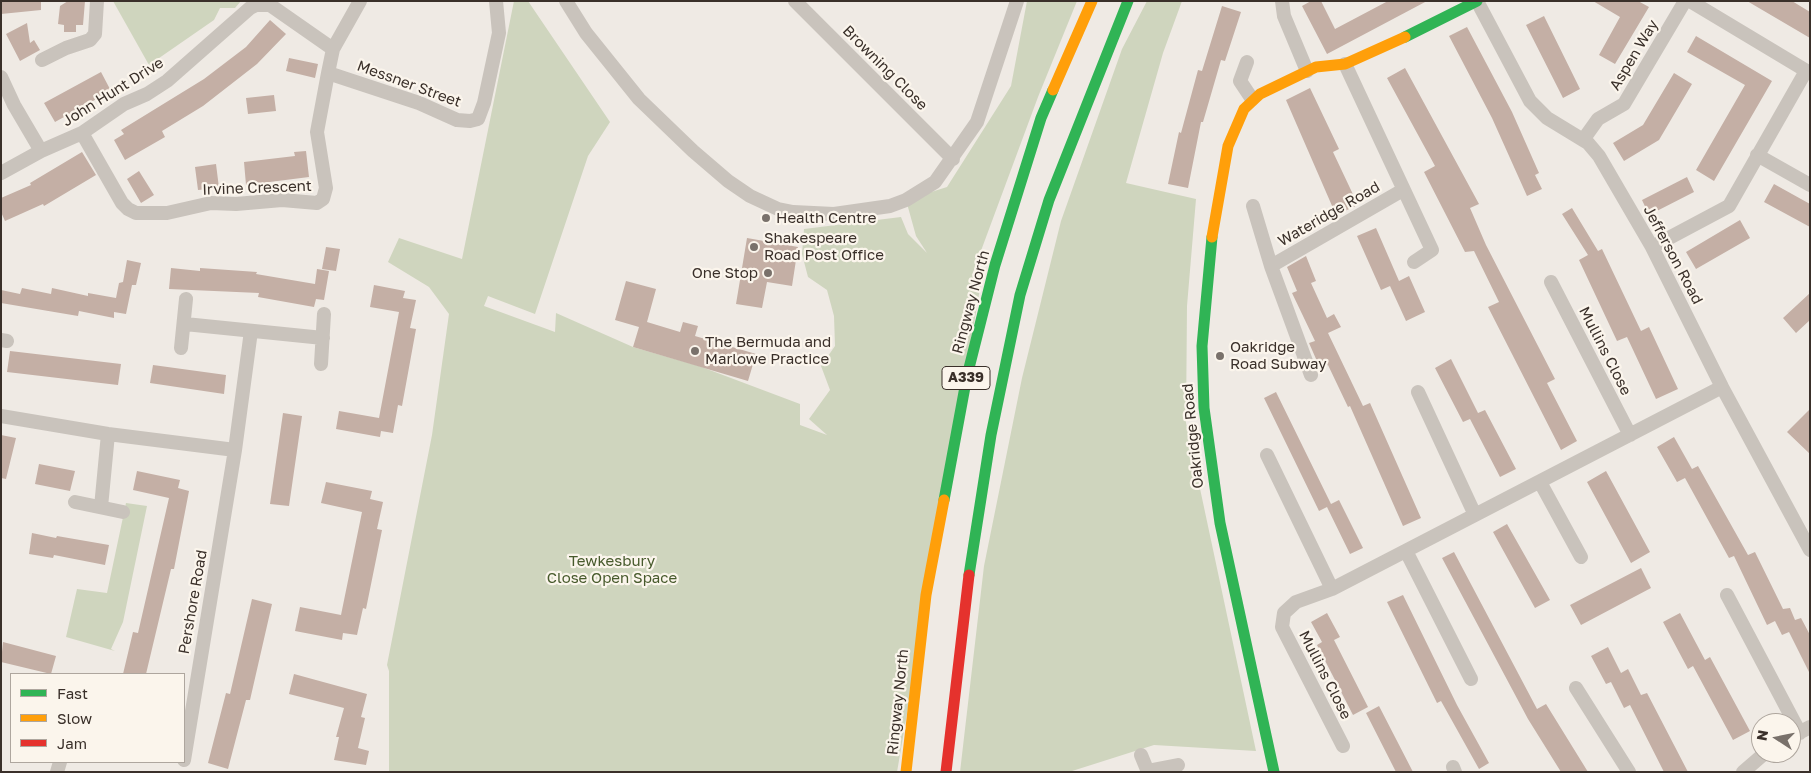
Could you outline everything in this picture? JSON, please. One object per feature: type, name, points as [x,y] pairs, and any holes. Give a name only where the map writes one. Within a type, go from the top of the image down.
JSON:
[{"type":"main road","name":"Ringway North","points":[[906,772],[914,679],[926,595],[967,376],[995,265],[1041,118],[1092,1]]},
{"type":"main road","name":"A339","points":[[946,772],[966,597],[991,435],[1020,295],[1049,200],[1128,1]]},
{"type":"main road","name":"Oakridge Road","points":[[1274,772],[1218,514],[1208,446],[1202,368],[1214,213],[1228,146],[1237,121],[1252,99],[1316,67],[1345,64],[1380,50],[1477,1]]},
{"type":"street","points":[[42,60],[66,48],[90,40],[95,34],[97,1]]},
{"type":"street","points":[[333,49],[360,1]]},
{"type":"street","name":"Messner Street","points":[[328,73],[420,103],[457,120],[478,119],[484,103],[499,33],[496,1]]},
{"type":"street","points":[[566,1],[586,33],[639,98],[693,151],[728,181],[765,204],[793,212],[815,214],[856,212],[890,206],[906,200],[935,182],[953,159],[977,122],[1017,1]]},
{"type":"street","name":"Browning Close","points":[[795,1],[953,159]]},
{"type":"street","points":[[1282,1],[1284,16],[1307,71]]},
{"type":"street","name":"Jefferson Road","points":[[1477,1],[1530,101],[1547,118],[1582,140],[1599,156],[1652,248],[1722,387],[1810,550]]},
{"type":"street","name":"Aspen Way","points":[[1582,140],[1598,119],[1624,104],[1685,1]]},
{"type":"street","points":[[1652,248],[1729,206],[1757,155],[1808,72],[1690,1]]},
{"type":"street","name":"John Hunt Drive","points":[[1,173],[41,151],[82,133],[124,104],[147,94],[167,81],[250,8],[256,5],[270,5],[333,49]]},
{"type":"street","name":"Irvine Crescent","points":[[82,133],[122,203],[128,210],[136,213],[174,212],[210,202],[236,204],[282,200],[307,204],[317,203],[322,199],[326,188],[317,132],[333,49]]},
{"type":"street","points":[[1247,62],[1240,81],[1252,99]]},
{"type":"street","name":"Wateridge Road","points":[[1345,64],[1432,250],[1414,262]]},
{"type":"street","points":[[1,77],[14,105],[41,151]]},
{"type":"street","points":[[1757,155],[1810,185]]},
{"type":"street","name":"Wateridge Road","points":[[1271,266],[1403,190]]},
{"type":"street","name":"Wateridge Road","points":[[1253,206],[1271,266],[1311,375]]},
{"type":"street","name":"Mullins Close","points":[[1551,282],[1630,435]]},
{"type":"street","points":[[182,348],[186,299]]},
{"type":"street","points":[[321,364],[324,314]]},
{"type":"street","points":[[185,324],[323,338]]},
{"type":"street","name":"Pershore Road","points":[[185,755],[235,450],[251,331]]},
{"type":"street","name":"Mullins Close","points":[[1343,746],[1282,627],[1284,613],[1296,602],[1332,589],[1722,387]]},
{"type":"street","points":[[1418,392],[1475,515]]},
{"type":"street","points":[[1,416],[108,434],[235,450]]},
{"type":"street","points":[[101,507],[108,434]]},
{"type":"street","points":[[1267,455],[1332,589]]},
{"type":"street","points":[[1540,482],[1581,556]]},
{"type":"street","points":[[75,502],[123,512]]},
{"type":"street","points":[[1406,551],[1471,679]]},
{"type":"street","points":[[1727,595],[1790,713]]},
{"type":"street","points":[[1576,688],[1629,772]]},
{"type":"street","points":[[1141,755],[1147,771],[1178,765]]},
{"type":"street","points":[[1743,772],[1753,763]]},
{"type":"green space","points":[[113,1],[241,1],[235,8],[220,8],[214,20],[149,65]]},
{"type":"green space","name":"Tewkesbury Close Open Space","points":[[514,1],[528,1],[610,122],[588,156],[535,314],[488,296],[484,306],[555,332],[556,313],[633,347],[699,366],[800,404],[800,425],[827,435],[809,419],[830,390],[821,366],[835,346],[834,316],[827,290],[808,277],[802,254],[804,229],[901,217],[908,234],[927,253],[916,236],[906,200],[947,187],[1011,86],[1027,1],[1077,1],[1038,97],[972,275],[981,283],[897,772],[389,772],[389,671],[387,665],[432,435],[449,314],[429,287],[388,262],[399,238],[462,259]]},
{"type":"green space","points":[[1147,1],[1182,1],[1163,53],[1126,183],[1196,199],[1187,306],[1186,423],[1256,751],[1154,745],[1069,772],[960,772],[984,566],[1022,378],[1061,221],[1122,49]]},
{"type":"green space","points":[[126,503],[147,506],[123,622],[111,649],[115,651],[66,637],[77,589],[107,593]]},
{"type":"building","points":[[1,1],[41,1],[41,10],[1,14]]},
{"type":"building","points":[[68,1],[85,1],[83,25],[76,25],[76,32],[64,32],[64,25],[58,24],[60,6]]},
{"type":"building","points":[[1311,1],[1321,1],[1335,29],[1388,1],[1427,1],[1327,54],[1302,6]]},
{"type":"building","points":[[1593,1],[1638,1],[1649,7],[1615,64],[1599,55],[1620,17]]},
{"type":"building","points":[[1747,1],[1792,1],[1810,12],[1810,38]]},
{"type":"building","points":[[1222,6],[1241,12],[1225,61],[1221,60],[1203,122],[1201,122],[1188,188],[1168,184],[1179,132],[1181,133],[1198,70],[1202,71]]},
{"type":"building","points":[[1544,16],[1580,89],[1563,98],[1526,25]]},
{"type":"building","points":[[270,20],[286,34],[257,64],[203,106],[162,131],[165,137],[125,160],[114,140],[124,134],[121,130],[204,79],[246,47]]},
{"type":"building","points":[[27,23],[30,43],[34,40],[40,50],[20,61],[6,34]]},
{"type":"building","points":[[1467,27],[1512,112],[1539,173],[1535,175],[1542,189],[1527,196],[1492,118],[1449,36]]},
{"type":"building","points":[[1696,36],[1772,81],[1714,181],[1696,170],[1745,85],[1687,52]]},
{"type":"building","points":[[289,58],[318,64],[315,78],[286,71]]},
{"type":"building","points":[[1405,68],[1479,204],[1470,208],[1486,245],[1555,379],[1547,383],[1577,441],[1561,450],[1488,307],[1499,302],[1474,251],[1465,252],[1424,172],[1435,166],[1387,78]]},
{"type":"building","points":[[101,72],[111,91],[55,122],[44,103]]},
{"type":"building","points":[[1674,73],[1692,84],[1659,140],[1624,161],[1613,143],[1643,125]]},
{"type":"building","points":[[1310,88],[1339,149],[1333,152],[1358,205],[1336,215],[1286,100]]},
{"type":"building","points":[[274,95],[276,111],[248,114],[246,98]]},
{"type":"building","points":[[306,151],[309,177],[246,185],[244,162],[295,156],[294,152]]},
{"type":"building","points":[[82,152],[96,175],[44,206],[43,204],[5,221],[1,212],[1,198],[31,185],[30,183]]},
{"type":"building","points":[[216,164],[219,188],[198,190],[195,167]]},
{"type":"building","points":[[139,171],[154,195],[141,203],[127,179]]},
{"type":"building","points":[[1687,177],[1694,192],[1649,215],[1642,200]]},
{"type":"building","points":[[1774,184],[1810,204],[1810,227],[1764,202]]},
{"type":"building","points":[[1572,208],[1598,251],[1602,249],[1641,331],[1649,327],[1678,389],[1656,399],[1627,337],[1617,341],[1579,260],[1588,255],[1562,214]]},
{"type":"building","points":[[1740,220],[1750,238],[1696,269],[1686,252]]},
{"type":"building","points":[[1376,228],[1399,281],[1409,276],[1425,312],[1406,321],[1390,286],[1381,290],[1357,236]]},
{"type":"building","name":"One Stop","points":[[747,238],[798,247],[792,286],[767,282],[762,308],[736,304]]},
{"type":"building","points":[[326,247],[340,249],[336,271],[322,269]]},
{"type":"building","points":[[1306,256],[1316,281],[1311,283],[1327,318],[1334,314],[1341,327],[1328,333],[1363,406],[1370,403],[1421,518],[1403,526],[1350,406],[1348,407],[1328,365],[1320,368],[1309,343],[1315,341],[1292,293],[1297,291],[1287,267]]},
{"type":"building","points":[[127,260],[141,263],[136,285],[132,285],[126,314],[114,312],[114,318],[79,311],[78,316],[1,303],[1,290],[20,294],[22,288],[51,294],[52,288],[88,296],[88,293],[116,298],[119,283],[123,282]]},
{"type":"building","points":[[171,268],[200,271],[200,268],[257,272],[256,274],[315,284],[317,269],[329,271],[324,300],[316,299],[314,307],[258,297],[259,293],[169,289]]},
{"type":"building","name":"The Bermuda and Marlowe Practice","points":[[626,281],[656,289],[647,322],[680,332],[683,322],[698,326],[695,336],[756,354],[748,381],[633,347],[639,327],[615,320]]},
{"type":"building","points":[[374,285],[405,291],[403,298],[416,300],[410,328],[416,329],[402,406],[398,405],[393,433],[381,431],[380,437],[336,429],[339,411],[379,418],[399,312],[370,307]]},
{"type":"building","points":[[1810,293],[1810,320],[1796,333],[1783,318]]},
{"type":"building","points":[[10,351],[121,364],[118,385],[7,372]]},
{"type":"building","points":[[1451,359],[1478,413],[1485,410],[1516,469],[1500,477],[1470,419],[1463,422],[1435,368]]},
{"type":"building","points":[[153,365],[226,375],[224,394],[150,383]]},
{"type":"building","points":[[1276,392],[1331,504],[1339,500],[1363,548],[1350,554],[1327,507],[1319,511],[1264,398]]},
{"type":"building","points":[[1810,409],[1810,454],[1787,432]]},
{"type":"building","points":[[283,413],[302,416],[289,506],[270,504]]},
{"type":"building","points":[[1,435],[16,438],[6,479],[1,478]]},
{"type":"building","points":[[1674,437],[1692,469],[1698,466],[1748,555],[1755,552],[1783,609],[1790,608],[1795,620],[1801,618],[1810,635],[1810,674],[1789,632],[1782,635],[1775,621],[1767,625],[1734,556],[1729,558],[1685,478],[1677,482],[1657,447]]},
{"type":"building","points":[[39,464],[75,471],[70,491],[35,484]]},
{"type":"building","points":[[137,471],[180,480],[178,488],[189,491],[174,569],[171,569],[146,673],[123,673],[133,632],[138,633],[169,498],[133,490]]},
{"type":"building","points":[[1606,471],[1650,552],[1631,563],[1587,482]]},
{"type":"building","points":[[326,482],[372,491],[370,499],[383,502],[377,529],[382,530],[366,609],[363,608],[357,635],[343,633],[342,640],[295,631],[300,607],[341,615],[362,512],[321,503]]},
{"type":"building","points":[[1507,524],[1550,600],[1535,608],[1493,532]]},
{"type":"building","points":[[32,533],[109,545],[105,565],[54,555],[53,558],[29,554]]},
{"type":"building","points":[[1454,552],[1537,709],[1546,704],[1588,772],[1561,772],[1528,719],[1442,558]]},
{"type":"building","points":[[1641,568],[1651,588],[1581,625],[1570,605]]},
{"type":"building","points":[[1403,595],[1457,705],[1489,763],[1479,769],[1441,701],[1437,703],[1387,602]]},
{"type":"building","points":[[252,599],[272,604],[250,700],[246,700],[228,769],[208,763],[226,693],[230,694]]},
{"type":"building","points":[[1327,613],[1340,637],[1334,640],[1368,707],[1353,715],[1317,645],[1322,642],[1311,622]]},
{"type":"building","points":[[1680,613],[1705,660],[1710,657],[1750,731],[1733,740],[1693,666],[1688,669],[1663,622]]},
{"type":"building","points":[[3,642],[56,656],[51,673],[1,662]]},
{"type":"building","points":[[1608,647],[1621,673],[1628,669],[1641,695],[1647,693],[1688,772],[1664,772],[1630,705],[1624,708],[1611,682],[1606,684],[1591,656]]},
{"type":"building","points":[[294,674],[367,694],[361,717],[365,718],[358,748],[369,751],[366,765],[334,760],[339,737],[336,737],[344,708],[289,694]]},
{"type":"building","points":[[1379,706],[1413,772],[1396,772],[1366,713]]},
{"type":"traffic: fast","points":[[969,575],[991,435],[1020,295],[1049,200],[1128,1]]},
{"type":"traffic: fast","points":[[1405,37],[1477,1]]},
{"type":"traffic: fast","points":[[944,500],[967,376],[995,265],[1041,118],[1053,90]]},
{"type":"traffic: fast","points":[[1212,237],[1202,346],[1204,408],[1220,523],[1274,772]]},
{"type":"traffic: slow","points":[[1053,90],[1092,1]]},
{"type":"traffic: slow","points":[[1212,237],[1228,146],[1244,109],[1260,94],[1316,67],[1345,64],[1405,37]]},
{"type":"traffic: slow","points":[[906,772],[926,595],[944,500]]},
{"type":"traffic: jam","points":[[946,772],[969,575]]},
{"type":"place","name":"Health Centre","points":[[766,218]]},
{"type":"place","name":"Shakespeare Road Post Office","points":[[754,247]]},
{"type":"place","name":"One Stop","points":[[768,273]]},
{"type":"place","name":"The Bermuda and Marlowe Practice","points":[[695,351]]},
{"type":"place","name":"Oakridge Road Subway","points":[[1220,356]]}]
